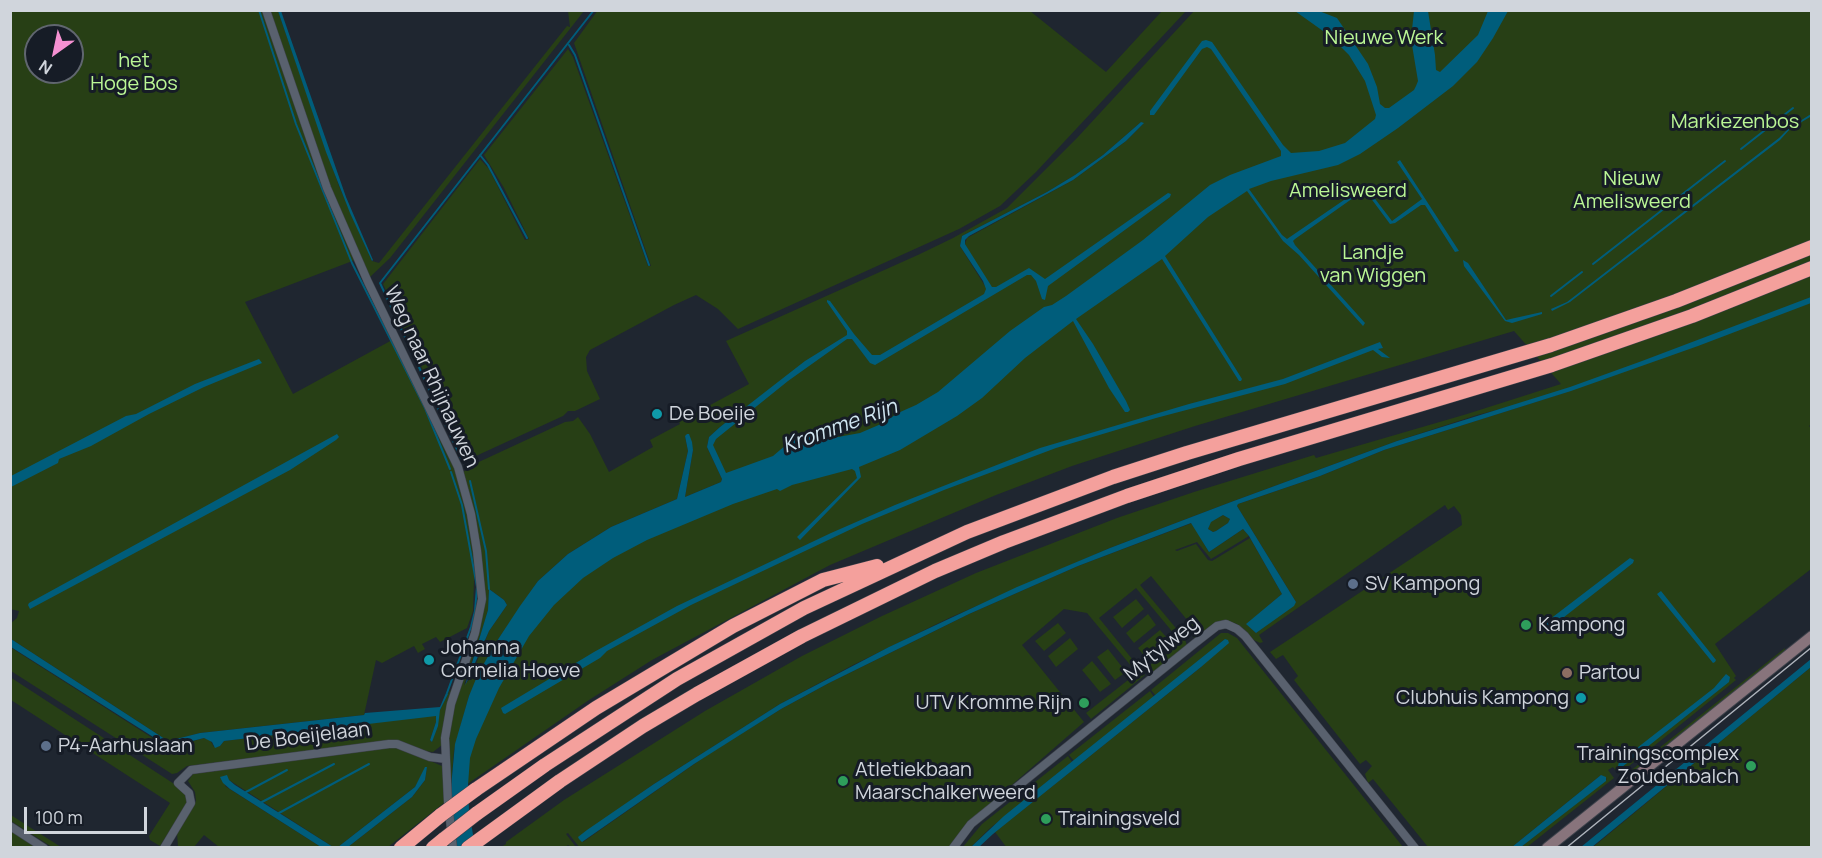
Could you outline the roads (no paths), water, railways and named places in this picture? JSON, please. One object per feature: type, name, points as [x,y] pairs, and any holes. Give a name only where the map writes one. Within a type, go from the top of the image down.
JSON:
[{"type":"highway","points":[[433,848],[449,843],[476,814],[583,739],[677,679],[804,608],[912,556],[1031,507],[1113,477],[1551,345],[1676,301],[1812,247]]},
{"type":"highway","points":[[474,843],[575,771],[697,694],[802,636],[945,567],[1107,502],[1239,459],[1552,365],[1692,316],[1812,268]]},
{"type":"highway","points":[[401,848],[475,790],[567,726],[629,687],[752,616],[823,580],[912,556]]},
{"type":"main road","points":[[1547,848],[1812,636]]},
{"type":"street","name":"Weg naar Rhijnauwen","points":[[266,10],[327,188],[368,282],[458,467],[471,514],[482,599],[475,633],[451,704],[445,738],[449,843]]},
{"type":"street","name":"Mytylweg","points":[[953,848],[971,824],[1217,626],[1226,624],[1245,636],[1415,848]]},
{"type":"street","name":"De Boeijelaan","points":[[164,848],[191,803],[189,793],[178,783],[191,770],[389,744],[397,744],[430,757],[446,759]]},
{"type":"street","points":[[10,826],[44,848]]},
{"type":"water","points":[[278,11],[281,11],[346,197],[372,261],[326,152]]},
{"type":"water","points":[[1295,11],[1319,11],[1337,18],[1368,64],[1377,87],[1380,104],[1389,108],[1414,90],[1418,81],[1411,39],[1414,11],[1428,11],[1436,70],[1440,72],[1478,35],[1488,11],[1508,11],[1477,62],[1453,86],[1398,128],[1360,154],[1338,165],[1271,181],[1249,189],[1287,239],[1363,187],[1366,187],[1392,221],[1422,199],[1397,162],[1400,160],[1459,251],[1455,252],[1425,205],[1421,205],[1390,224],[1367,193],[1363,191],[1295,239],[1293,241],[1295,245],[1365,323],[1363,326],[1299,255],[1283,241],[1247,191],[1208,217],[1165,256],[1242,379],[1241,381],[1162,259],[1076,319],[1126,401],[1130,410],[1128,412],[1125,412],[1109,388],[1073,321],[1025,358],[982,398],[957,416],[900,450],[859,467],[861,477],[800,540],[797,537],[857,478],[855,471],[852,469],[792,485],[780,491],[777,489],[733,504],[647,540],[613,558],[583,578],[554,605],[529,636],[499,688],[470,758],[469,810],[475,847],[457,848],[450,798],[455,744],[478,674],[520,606],[538,581],[568,554],[611,527],[677,499],[688,451],[685,436],[687,434],[692,442],[693,450],[685,497],[721,482],[722,479],[707,447],[709,437],[805,361],[847,335],[847,331],[827,300],[872,355],[880,355],[984,294],[986,289],[983,281],[960,246],[962,236],[1075,175],[1103,155],[1141,122],[1144,123],[1126,141],[1073,180],[969,236],[965,244],[992,287],[996,287],[1029,268],[1045,279],[1168,193],[1171,194],[1170,197],[1048,286],[1045,300],[1042,299],[1036,281],[1031,275],[1027,275],[875,365],[870,363],[852,339],[847,339],[788,381],[716,439],[713,445],[726,473],[773,456],[793,439],[803,436],[838,437],[860,433],[916,405],[938,392],[1010,331],[1044,307],[1066,296],[1143,240],[1210,185],[1281,156],[1281,151],[1211,49],[1207,47],[1202,49],[1154,115],[1150,115],[1150,111],[1202,41],[1212,42],[1283,145],[1291,153],[1319,151],[1345,143],[1375,119],[1376,115],[1365,81],[1349,55],[1330,36]]},
{"type":"water","points":[[1811,114],[1570,302],[1552,311],[1551,309],[1567,302],[1789,128]]},
{"type":"water","points":[[1463,260],[1468,263],[1506,320],[1542,312],[1542,314],[1512,323],[1505,321],[1464,266]]},
{"type":"water","points":[[1811,297],[1811,303],[1698,346],[1571,391],[1384,450],[1320,476],[1238,504],[1237,506],[1296,602],[1294,606],[1256,633],[1246,624],[1282,594],[1249,536],[1243,529],[1209,552],[1191,523],[1078,566],[969,614],[829,683],[781,709],[694,764],[582,842],[578,837],[654,784],[780,704],[889,647],[1017,587],[1110,548],[1397,441],[1570,387]],"holes":[[[1223,515],[1230,519],[1216,531],[1208,529],[1211,522]]]},
{"type":"water","points":[[1380,342],[1383,348],[1378,349],[1390,358],[1382,357],[1373,350],[1285,384],[1156,418],[1056,448],[862,524],[691,605],[607,651],[600,658],[505,714],[503,713],[501,708],[594,652],[677,606],[895,505],[1040,448],[1283,379]]},
{"type":"water","points":[[259,359],[262,363],[204,387],[149,414],[91,446],[59,459],[58,463],[11,487],[11,476],[126,416],[136,414],[195,384]]},
{"type":"water","points":[[337,434],[339,437],[336,440],[290,470],[30,609],[29,603]]},
{"type":"water","points":[[1630,558],[1634,560],[1633,563],[1545,632],[1541,626]]},
{"type":"water","points":[[489,589],[507,605],[489,631],[465,686],[488,610]]},
{"type":"water","points":[[1661,591],[1716,660],[1715,662],[1713,663],[1657,594]]},
{"type":"water","points":[[11,639],[168,741],[200,733],[364,715],[365,713],[440,707],[446,693],[448,694],[440,710],[438,726],[432,742],[430,740],[436,716],[224,741],[215,748],[212,742],[204,738],[169,747],[11,647]]},
{"type":"water","points":[[1225,639],[1229,643],[1201,667],[979,847],[971,847],[1004,816]]},
{"type":"water","points":[[1811,659],[1811,667],[1592,847],[1581,847]]},
{"type":"water","points":[[1726,674],[1730,677],[1729,682],[1622,767],[1618,766],[1619,762],[1714,688]]},
{"type":"water","points":[[427,767],[425,780],[412,797],[348,847],[338,847],[415,787]]},
{"type":"water","points":[[227,775],[235,785],[333,847],[321,847],[230,789],[220,777]]},
{"type":"water","points":[[1601,775],[1606,777],[1606,781],[1521,847],[1512,847]]},
{"type":"waterway","points":[[259,10],[296,124],[352,263],[425,408],[450,469]]},
{"type":"waterway","points":[[461,458],[380,283],[594,10]]},
{"type":"waterway","points":[[569,45],[575,55],[649,265]]},
{"type":"waterway","points":[[1741,149],[1793,108]]},
{"type":"waterway","points":[[480,155],[488,165],[527,238]]},
{"type":"waterway","points":[[1593,264],[1725,161]]},
{"type":"waterway","points":[[1551,296],[1582,272]]},
{"type":"waterway","points":[[447,693],[471,627],[477,587],[462,505],[451,472]]},
{"type":"waterway","points":[[470,481],[486,551],[489,589]]},
{"type":"waterway","points":[[262,802],[334,764]]},
{"type":"waterway","points":[[279,813],[369,764]]},
{"type":"waterway","points":[[246,792],[287,770]]},
{"type":"tram line","points":[[1566,848],[1812,647]]},
{"type":"place","name":"De Boeije","points":[[657,414]]},
{"type":"place","name":"SV Kampong","points":[[1353,584]]},
{"type":"place","name":"Kampong","points":[[1526,625]]},
{"type":"place","name":"Johanna Cornelia Hoeve","points":[[429,660]]},
{"type":"place","name":"Partou","points":[[1567,673]]},
{"type":"place","name":"Clubhuis Kampong","points":[[1581,698]]},
{"type":"place","name":"UTV Kromme Rijn","points":[[1084,703]]},
{"type":"place","name":"P4-Aarhuslaan","points":[[46,746]]},
{"type":"place","name":"Trainingscomplex Zoudenbalch","points":[[1751,766]]},
{"type":"place","name":"Atletiekbaan Maarschalkerweerd","points":[[843,781]]},
{"type":"place","name":"Trainingsveld","points":[[1046,819]]},
{"type":"park label","name":"Nieuwe Werk","points":[[1384,38]]},
{"type":"park label","name":"het Hoge Bos","points":[[134,72]]},
{"type":"park label","name":"Markiezenbos","points":[[1735,122]]},
{"type":"park label","name":"Nieuw Amelisweerd","points":[[1632,190]]},
{"type":"park label","name":"Amelisweerd","points":[[1348,191]]},
{"type":"park label","name":"Landje van Wiggen","points":[[1373,264]]},
{"type":"water label","name":"Kromme Rijn","points":[[840,427]]}]
